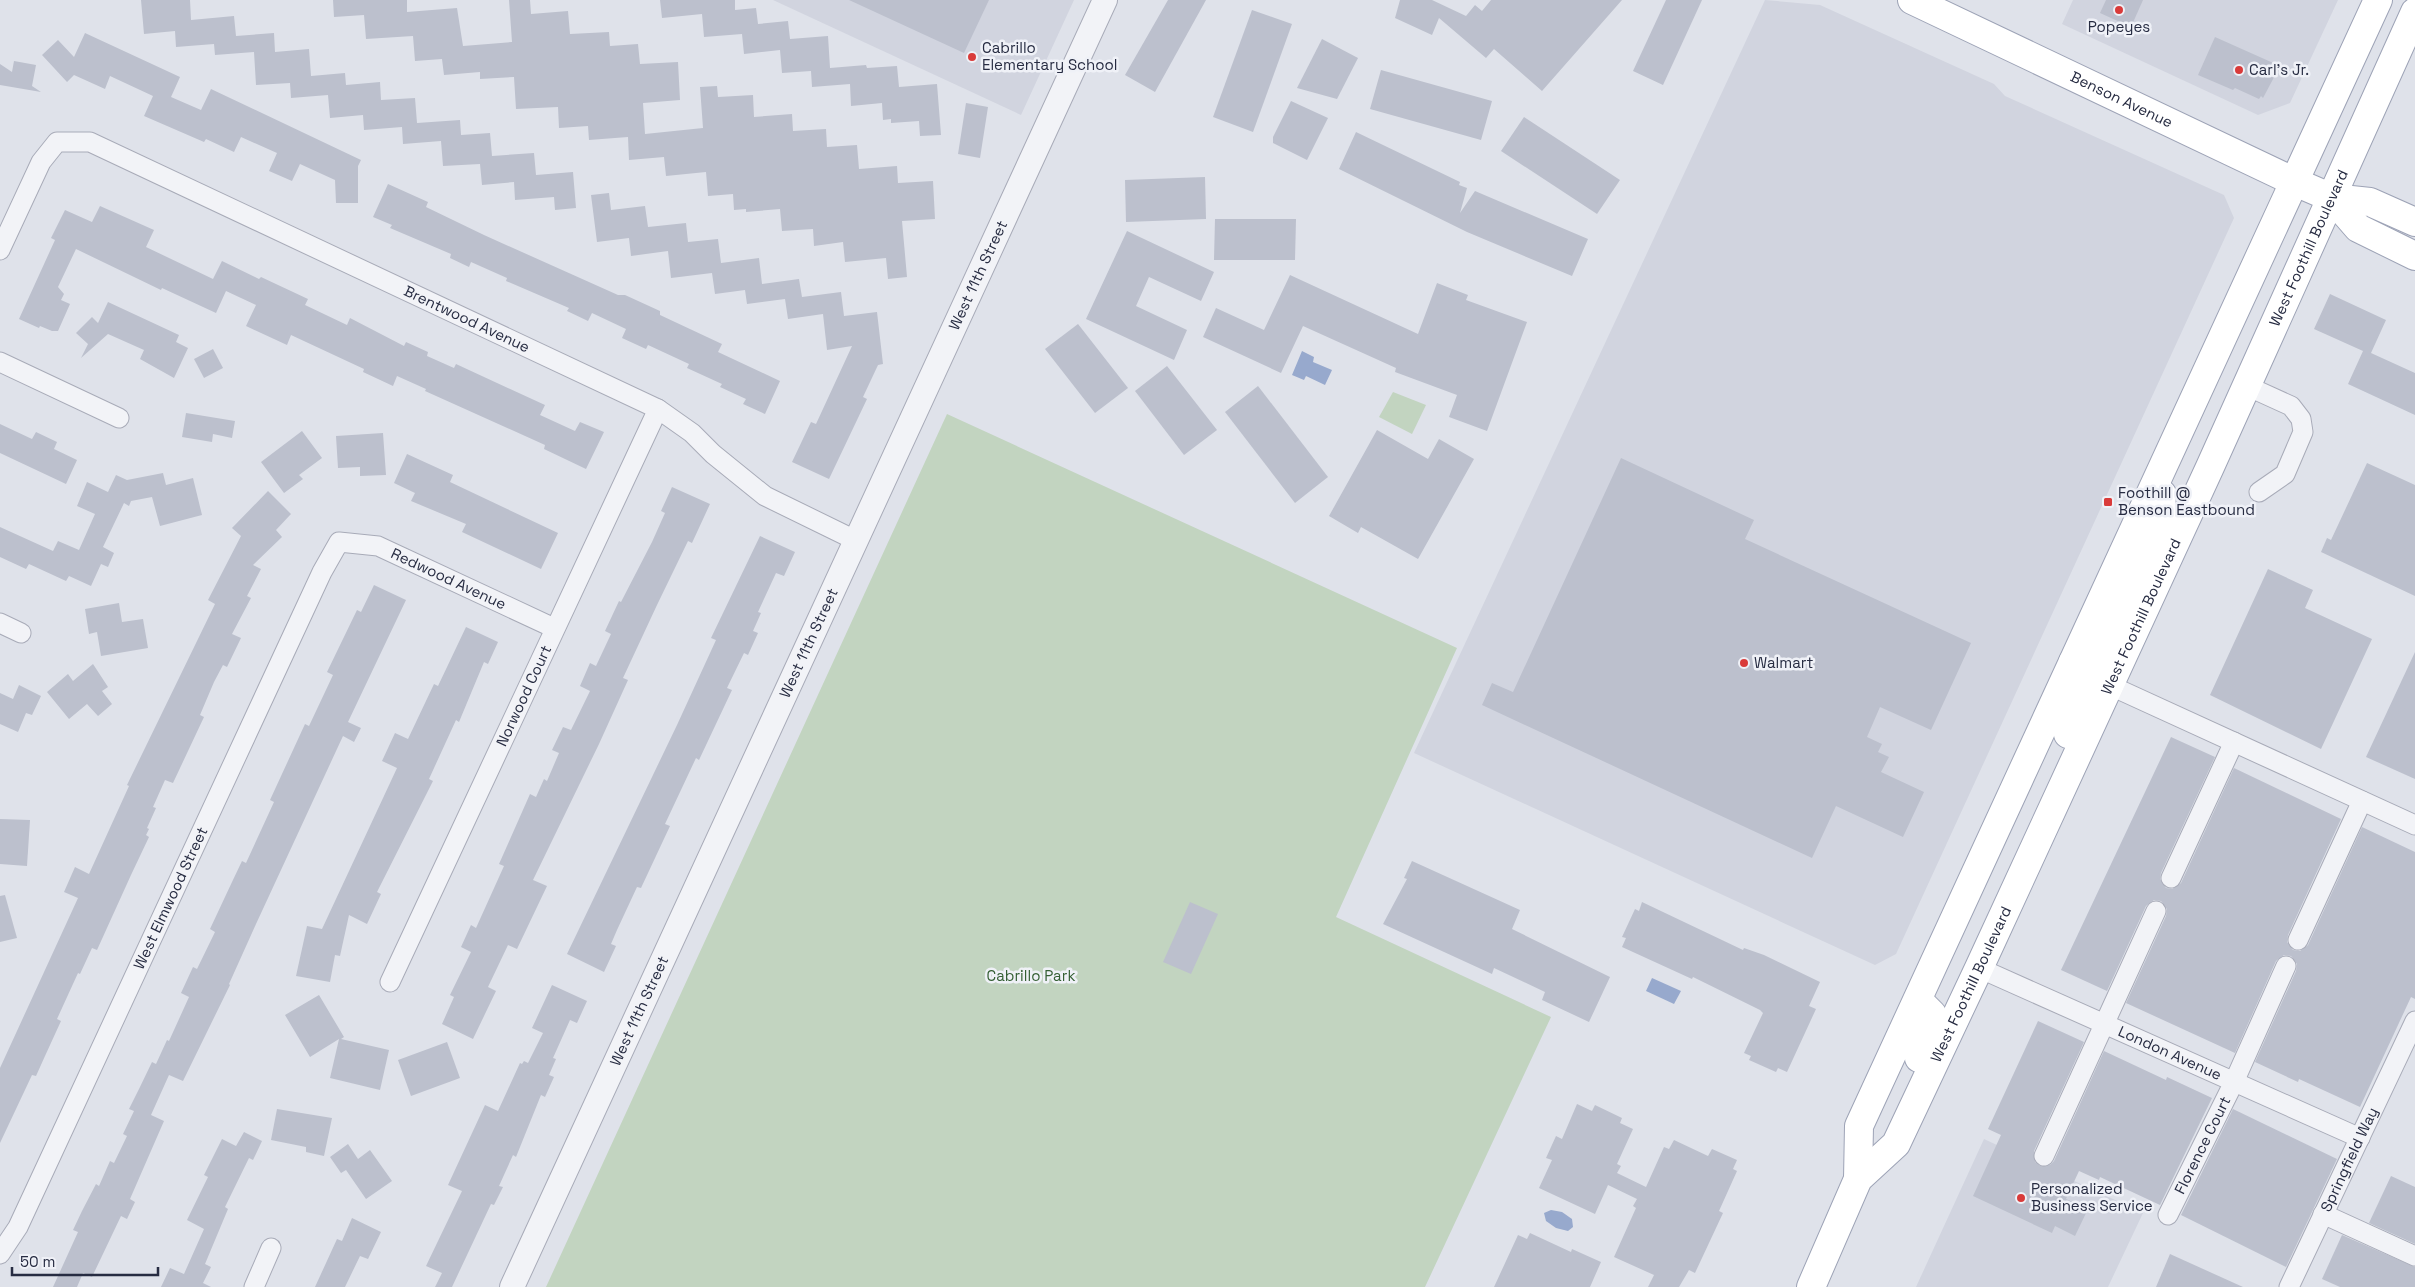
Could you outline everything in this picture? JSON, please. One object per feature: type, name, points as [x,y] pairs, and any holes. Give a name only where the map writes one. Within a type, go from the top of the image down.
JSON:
[{"type":"main road","name":"Benson Avenue","points":[[1912,0],[2295,182],[2332,198],[2370,202],[2415,222]]},
{"type":"main road","name":"West Foothill Boulevard","points":[[1811,1287],[1858,1179],[1859,1126],[2378,0]]},
{"type":"main road","name":"West Foothill Boulevard","points":[[1858,1179],[1896,1144],[2247,386],[2415,12]]},
{"type":"main road","name":"Benson Avenue","points":[[2332,198],[2358,228],[2415,256]]},
{"type":"main road","points":[[2109,685],[2102,678],[2098,665],[2162,510],[2164,462]]},
{"type":"main road","points":[[2048,819],[2049,776],[2078,710],[2087,682],[2082,672],[2073,662]]},
{"type":"main road","points":[[1902,1131],[1901,1100],[1930,1032],[1932,1014],[1918,1000]]},
{"type":"street","name":"West 11th Street","points":[[512,1287],[1105,0]]},
{"type":"street","name":"Brentwood Avenue","points":[[0,250],[41,162],[56,142],[90,142],[658,409],[692,433],[713,454],[765,496],[855,540]]},
{"type":"street","points":[[0,362],[120,418]]},
{"type":"street","points":[[2247,386],[2291,406],[2301,419],[2303,432],[2285,474],[2259,492]]},
{"type":"street","name":"Norwood Court","points":[[390,982],[658,409]]},
{"type":"street","name":"Redwood Avenue","points":[[339,542],[378,546],[554,628]]},
{"type":"street","name":"West Elmwood Street","points":[[0,1254],[18,1227],[322,572],[339,542]]},
{"type":"street","points":[[0,623],[21,633]]},
{"type":"street","points":[[2109,685],[2415,825]]},
{"type":"street","points":[[2171,878],[2234,742]]},
{"type":"street","points":[[2298,940],[2362,801]]},
{"type":"street","points":[[2044,1156],[2156,911]]},
{"type":"street","name":"Florence Court","points":[[2168,1215],[2234,1082],[2286,966]]},
{"type":"street","name":"London Avenue","points":[[1979,968],[2360,1138]]},
{"type":"street","name":"Springfield Way","points":[[2289,1287],[2413,1029]]},
{"type":"street","points":[[2323,1214],[2415,1256]]},
{"type":"street","points":[[254,1287],[272,1248]]},
{"type":"shaded area","name":"Cabrillo Elementary School","points":[[773,0],[1074,0],[1021,115]]},
{"type":"shaded area","points":[[1765,0],[1820,5],[1994,84],[2005,96],[2224,195],[2234,218],[1896,954],[1875,965],[1414,753]]},
{"type":"shaded area","points":[[2073,0],[2338,0],[2290,103],[2258,115],[2062,24]]},
{"type":"shaded area","points":[[1984,1139],[2143,1213],[2108,1287],[1916,1287]]},
{"type":"green space","points":[[1393,392],[1426,405],[1412,434],[1379,417]]},
{"type":"green space","name":"Cabrillo Park","points":[[947,414],[1457,648],[1336,917],[1551,1017],[1425,1287],[546,1287]]},
{"type":"water","points":[[1302,351],[1314,357],[1313,362],[1332,370],[1325,385],[1306,376],[1304,380],[1292,375]]},
{"type":"water","points":[[1652,978],[1681,991],[1674,1004],[1646,991]]},
{"type":"water","points":[[1551,1210],[1562,1212],[1572,1219],[1573,1227],[1568,1231],[1556,1228],[1546,1221],[1544,1213]]},
{"type":"building","points":[[141,0],[190,0],[191,20],[234,16],[236,36],[274,33],[275,52],[309,49],[311,76],[345,73],[346,85],[380,82],[381,100],[415,98],[417,123],[460,120],[461,135],[490,133],[492,156],[534,153],[536,175],[573,172],[576,208],[555,210],[554,197],[515,200],[514,182],[482,185],[480,164],[443,166],[441,141],[403,144],[402,127],[364,130],[363,115],[330,118],[328,95],[291,98],[290,83],[256,85],[254,52],[215,55],[214,44],[176,47],[175,31],[144,34]]},
{"type":"building","points":[[333,0],[407,0],[407,12],[457,8],[463,46],[512,42],[509,0],[530,0],[531,14],[568,11],[570,34],[609,32],[610,46],[638,44],[640,64],[678,62],[680,100],[643,103],[645,134],[703,128],[700,87],[717,86],[718,97],[753,95],[754,117],[792,114],[793,131],[826,129],[827,147],[857,145],[859,169],[897,166],[898,183],[933,181],[935,219],[902,221],[907,277],[888,279],[886,258],[845,262],[843,242],[814,246],[813,229],[782,231],[780,209],[746,212],[746,209],[734,210],[733,194],[708,196],[706,172],[666,176],[664,157],[629,160],[628,137],[589,140],[588,126],[559,128],[558,107],[516,109],[514,77],[480,79],[480,72],[444,75],[442,59],[415,61],[413,36],[366,39],[364,15],[334,17]]},
{"type":"building","points":[[660,0],[735,0],[735,10],[756,8],[758,24],[788,21],[790,39],[828,36],[830,68],[866,65],[867,68],[897,66],[899,87],[937,84],[941,135],[920,136],[919,121],[891,123],[891,119],[883,120],[882,103],[851,106],[850,84],[812,87],[811,71],[782,73],[780,50],[744,54],[742,34],[704,37],[702,14],[662,18]]},
{"type":"building","points":[[849,0],[989,0],[964,53]]},
{"type":"building","points":[[1168,0],[1206,0],[1155,92],[1125,75]]},
{"type":"building","points":[[1400,0],[1432,0],[1466,16],[1475,5],[1482,11],[1491,0],[1622,0],[1542,91],[1494,49],[1486,58],[1439,18],[1432,35],[1395,18]]},
{"type":"building","points":[[1666,0],[1702,0],[1663,85],[1633,71]]},
{"type":"building","points":[[2106,0],[2143,0],[2131,27],[2100,13]]},
{"type":"building","points":[[1252,10],[1292,24],[1253,132],[1213,117]]},
{"type":"building","points":[[85,33],[180,77],[171,97],[201,110],[211,89],[361,160],[358,166],[358,203],[336,203],[335,180],[300,164],[292,181],[269,171],[277,153],[241,137],[234,152],[206,139],[204,142],[144,116],[153,96],[110,76],[105,89],[74,75],[67,82],[42,55],[58,40],[74,57]]},
{"type":"building","name":"Carl's Jr.","points":[[2215,37],[2280,66],[2263,98],[2261,96],[2259,99],[2235,88],[2233,90],[2198,75]]},
{"type":"building","points":[[1322,39],[1358,58],[1337,99],[1297,88]]},
{"type":"building","points":[[14,61],[36,65],[32,86],[41,92],[0,85],[0,64],[12,72]]},
{"type":"building","points":[[1381,70],[1492,101],[1481,140],[1370,109]]},
{"type":"building","points":[[1291,101],[1328,118],[1307,160],[1273,143],[1273,137]]},
{"type":"building","points":[[966,103],[988,107],[980,158],[958,154]]},
{"type":"building","points":[[1524,117],[1620,180],[1597,214],[1501,151]]},
{"type":"building","points":[[1356,132],[1460,182],[1459,185],[1467,188],[1460,213],[1475,191],[1588,239],[1572,276],[1467,232],[1339,169]]},
{"type":"building","points":[[1205,177],[1206,219],[1126,222],[1125,180]]},
{"type":"building","points":[[388,184],[428,202],[426,207],[484,235],[618,295],[625,295],[660,311],[660,315],[722,344],[718,352],[780,381],[765,414],[743,404],[746,399],[720,387],[722,384],[687,368],[689,364],[648,345],[646,349],[622,338],[626,329],[592,313],[588,321],[567,311],[569,308],[506,281],[507,278],[471,262],[469,267],[450,258],[451,254],[390,228],[392,225],[373,217]]},
{"type":"building","points":[[609,193],[611,210],[645,206],[648,227],[686,223],[688,242],[718,239],[721,263],[759,258],[762,284],[799,279],[802,297],[841,292],[844,316],[877,312],[883,364],[878,365],[863,397],[867,399],[829,479],[792,462],[811,422],[816,424],[852,346],[827,350],[823,314],[788,319],[785,299],[747,304],[745,290],[715,294],[712,273],[671,278],[668,251],[631,256],[629,238],[597,242],[591,195]]},
{"type":"building","points":[[100,206],[154,230],[146,247],[213,279],[222,261],[259,279],[261,277],[308,299],[305,305],[347,325],[350,318],[404,346],[406,342],[428,352],[427,356],[454,368],[456,364],[545,405],[540,415],[575,431],[580,422],[604,432],[586,469],[544,449],[545,445],[425,391],[426,389],[397,376],[393,386],[363,372],[364,369],[291,335],[287,345],[246,326],[256,305],[226,291],[216,313],[162,288],[161,290],[76,249],[58,287],[64,294],[61,300],[70,304],[58,331],[52,331],[40,326],[39,328],[19,319],[55,240],[51,238],[65,210],[92,222]]},
{"type":"building","points":[[1215,219],[1296,219],[1295,260],[1214,260]]},
{"type":"building","points":[[1127,231],[1214,272],[1201,301],[1149,277],[1136,306],[1187,330],[1174,360],[1086,319]]},
{"type":"building","points":[[1290,275],[1418,334],[1437,283],[1468,295],[1466,300],[1527,322],[1487,431],[1449,417],[1457,395],[1395,372],[1396,368],[1303,326],[1281,373],[1203,337],[1216,308],[1264,330]]},
{"type":"building","points":[[2330,294],[2386,320],[2371,353],[2415,373],[2415,415],[2348,384],[2363,351],[2314,329]]},
{"type":"building","points":[[108,302],[179,335],[176,342],[188,348],[174,378],[140,359],[144,350],[108,334],[81,358],[88,344],[76,333],[92,317],[98,323]]},
{"type":"building","points":[[1078,324],[1128,388],[1095,413],[1045,349]]},
{"type":"building","points":[[213,349],[223,368],[204,378],[194,359]]},
{"type":"building","points":[[1167,366],[1217,430],[1184,455],[1135,391]]},
{"type":"building","points":[[1258,386],[1328,477],[1295,503],[1225,412]]},
{"type":"building","points":[[186,413],[235,421],[232,438],[213,434],[212,442],[182,437]]},
{"type":"building","points":[[0,424],[32,439],[36,432],[57,442],[54,449],[77,460],[66,484],[0,453]]},
{"type":"building","points":[[1377,430],[1428,459],[1439,439],[1474,459],[1418,559],[1361,527],[1358,533],[1329,516]]},
{"type":"building","points":[[302,431],[322,458],[299,475],[303,479],[284,493],[261,462]]},
{"type":"building","points":[[383,433],[386,475],[360,476],[360,467],[338,468],[336,436]]},
{"type":"building","points":[[407,454],[453,475],[450,482],[558,533],[541,569],[462,532],[466,524],[411,501],[415,493],[394,483]]},
{"type":"building","name":"Walmart","points":[[1621,458],[1754,520],[1745,539],[1971,643],[1931,730],[1880,707],[1867,737],[1882,744],[1878,752],[1889,757],[1881,772],[1924,792],[1903,837],[1836,806],[1812,858],[1482,705],[1492,683],[1513,692]]},
{"type":"building","points":[[2367,463],[2415,485],[2415,596],[2321,552],[2327,538],[2331,540]]},
{"type":"building","points":[[163,473],[166,485],[193,478],[202,515],[160,526],[152,497],[131,501],[129,506],[124,503],[103,547],[114,553],[108,567],[101,564],[91,586],[69,576],[66,581],[29,564],[26,569],[0,557],[0,527],[53,551],[58,541],[79,550],[95,514],[77,506],[87,482],[108,492],[116,475],[127,480]]},
{"type":"building","points":[[672,487],[710,504],[692,543],[688,541],[657,605],[623,678],[628,680],[533,880],[547,886],[517,949],[508,945],[488,987],[496,991],[473,1039],[442,1024],[454,997],[450,995],[471,952],[461,947],[471,925],[476,928],[504,866],[499,864],[530,794],[536,797],[544,779],[547,781],[559,753],[552,750],[563,727],[571,730],[590,691],[580,686],[590,663],[596,666],[611,634],[605,631],[619,601],[621,602],[652,542],[665,513],[661,511]]},
{"type":"building","points":[[268,491],[291,514],[276,530],[282,537],[253,565],[261,569],[247,596],[251,598],[232,634],[241,638],[227,667],[223,665],[214,682],[200,715],[204,717],[173,783],[165,780],[153,807],[156,808],[147,828],[149,829],[146,835],[149,837],[97,950],[92,948],[80,974],[78,973],[57,1019],[61,1021],[36,1076],[32,1075],[0,1143],[0,1068],[78,898],[64,892],[75,867],[89,874],[129,786],[127,785],[215,604],[208,600],[241,536],[232,528]]},
{"type":"building","points":[[760,536],[795,552],[784,576],[776,573],[758,612],[761,613],[753,631],[758,633],[748,655],[744,653],[727,688],[732,690],[699,760],[696,758],[665,824],[670,826],[641,888],[637,887],[617,930],[611,944],[616,946],[604,972],[567,954],[677,725],[716,640],[711,638]]},
{"type":"building","points":[[2268,569],[2313,590],[2305,608],[2372,639],[2321,749],[2210,695]]},
{"type":"building","points":[[374,585],[406,600],[348,722],[361,728],[354,742],[343,736],[256,924],[230,985],[183,1081],[169,1075],[151,1115],[164,1121],[130,1199],[135,1202],[127,1219],[121,1216],[92,1277],[83,1273],[77,1287],[53,1287],[78,1232],[73,1230],[82,1211],[96,1184],[99,1186],[110,1161],[114,1163],[127,1136],[123,1134],[134,1111],[129,1109],[152,1062],[156,1064],[167,1040],[169,1041],[189,997],[181,993],[193,967],[197,969],[215,932],[210,929],[242,861],[246,863],[274,802],[270,800],[305,724],[309,726],[333,675],[327,672],[357,610],[361,612]]},
{"type":"building","points":[[119,603],[122,622],[143,619],[148,648],[101,656],[97,632],[89,634],[85,609]]},
{"type":"building","points":[[466,627],[498,642],[488,664],[484,662],[459,722],[456,720],[429,779],[433,781],[377,892],[381,894],[367,924],[349,915],[340,956],[335,955],[330,982],[296,976],[307,926],[322,929],[397,768],[382,761],[395,733],[408,739],[434,684],[438,686]]},
{"type":"building","points":[[2415,652],[2415,779],[2366,757]]},
{"type":"building","points":[[93,664],[108,687],[102,691],[112,704],[98,716],[87,704],[69,719],[47,692],[68,674],[73,681]]},
{"type":"building","points":[[19,685],[41,696],[32,715],[26,713],[18,732],[0,724],[0,693],[13,699]]},
{"type":"building","points":[[2171,737],[2215,757],[2161,873],[2160,879],[2166,888],[2172,889],[2181,883],[2234,768],[2341,819],[2288,935],[2287,942],[2293,950],[2300,951],[2308,945],[2362,827],[2415,852],[2415,999],[2411,997],[2360,1107],[2299,1079],[2298,1082],[2255,1062],[2296,971],[2297,964],[2291,956],[2284,955],[2276,961],[2235,1053],[2126,1003],[2166,916],[2167,909],[2161,901],[2154,900],[2146,906],[2107,991],[2061,970]]},
{"type":"building","points":[[0,819],[30,820],[27,866],[0,864]]},
{"type":"building","points":[[1412,861],[1520,910],[1512,929],[1610,977],[1589,1022],[1542,1000],[1545,992],[1494,968],[1492,974],[1383,924],[1407,879],[1404,878]]},
{"type":"building","points":[[5,895],[17,938],[0,942],[0,896]]},
{"type":"building","points":[[1190,902],[1218,914],[1191,974],[1163,962]]},
{"type":"building","points":[[1642,902],[1743,950],[1744,948],[1764,955],[1820,982],[1809,1006],[1816,1009],[1787,1072],[1778,1068],[1776,1072],[1749,1060],[1751,1056],[1744,1053],[1763,1013],[1760,1010],[1693,977],[1692,979],[1622,947],[1626,938],[1622,937],[1635,909],[1639,911]]},
{"type":"building","points":[[552,985],[587,1001],[577,1023],[570,1020],[553,1058],[556,1059],[549,1075],[554,1077],[545,1097],[541,1095],[516,1157],[513,1155],[499,1186],[503,1187],[494,1205],[491,1204],[452,1287],[435,1287],[442,1273],[426,1266],[462,1191],[448,1185],[485,1105],[498,1111],[520,1063],[522,1064],[524,1061],[528,1063],[543,1033],[532,1028]]},
{"type":"building","points":[[319,995],[344,1037],[341,1039],[389,1050],[380,1090],[330,1078],[339,1039],[310,1057],[285,1015]]},
{"type":"building","points":[[2038,1021],[2084,1042],[2034,1151],[2035,1162],[2040,1166],[2050,1165],[2054,1161],[2104,1051],[2166,1080],[2167,1077],[2212,1098],[2160,1205],[2100,1177],[2099,1180],[2079,1171],[2066,1199],[2088,1209],[2075,1236],[2055,1226],[2052,1233],[1973,1196],[2001,1135],[1988,1129]]},
{"type":"building","points":[[447,1042],[460,1078],[411,1096],[398,1060]]},
{"type":"building","points":[[1577,1104],[1592,1111],[1595,1105],[1622,1118],[1620,1123],[1633,1129],[1617,1164],[1621,1166],[1617,1173],[1646,1187],[1664,1147],[1669,1149],[1674,1140],[1708,1156],[1712,1149],[1737,1160],[1733,1169],[1737,1171],[1719,1211],[1723,1213],[1695,1273],[1689,1270],[1679,1287],[1648,1287],[1654,1275],[1614,1257],[1636,1208],[1633,1206],[1637,1199],[1608,1185],[1595,1214],[1539,1188],[1552,1160],[1546,1158],[1556,1136],[1562,1139]]},
{"type":"building","points":[[277,1109],[332,1118],[324,1156],[306,1152],[306,1147],[271,1140]]},
{"type":"building","points":[[2233,1109],[2337,1159],[2286,1267],[2181,1215]]},
{"type":"building","points":[[244,1132],[262,1141],[253,1160],[249,1158],[225,1207],[228,1209],[205,1264],[211,1267],[203,1283],[211,1287],[161,1287],[170,1268],[184,1274],[204,1229],[187,1220],[208,1177],[204,1175],[222,1139],[236,1146]]},
{"type":"building","points":[[348,1144],[358,1159],[370,1150],[392,1181],[366,1199],[346,1170],[341,1173],[330,1157]]},
{"type":"building","points":[[2391,1176],[2415,1187],[2415,1244],[2369,1223]]},
{"type":"building","points":[[352,1218],[381,1232],[368,1259],[360,1256],[345,1287],[315,1287],[337,1239],[342,1241]]},
{"type":"building","points":[[1530,1233],[1571,1252],[1572,1249],[1601,1262],[1590,1287],[1494,1287],[1518,1235],[1527,1239]]},
{"type":"building","points":[[2342,1235],[2415,1267],[2415,1287],[2340,1287],[2322,1279]]},
{"type":"building","points":[[2170,1254],[2243,1287],[2156,1287]]},
{"type":"place","name":"Popeyes","points":[[2119,10]]},
{"type":"place","name":"Cabrillo Elementary School","points":[[972,57]]},
{"type":"place","name":"Carl's Jr.","points":[[2239,70]]},
{"type":"place","name":"Foothill @ Benson Eastbound","points":[[2108,502]]},
{"type":"place","name":"Walmart","points":[[1744,663]]},
{"type":"place","name":"Personalized Business Service","points":[[2021,1198]]}]
